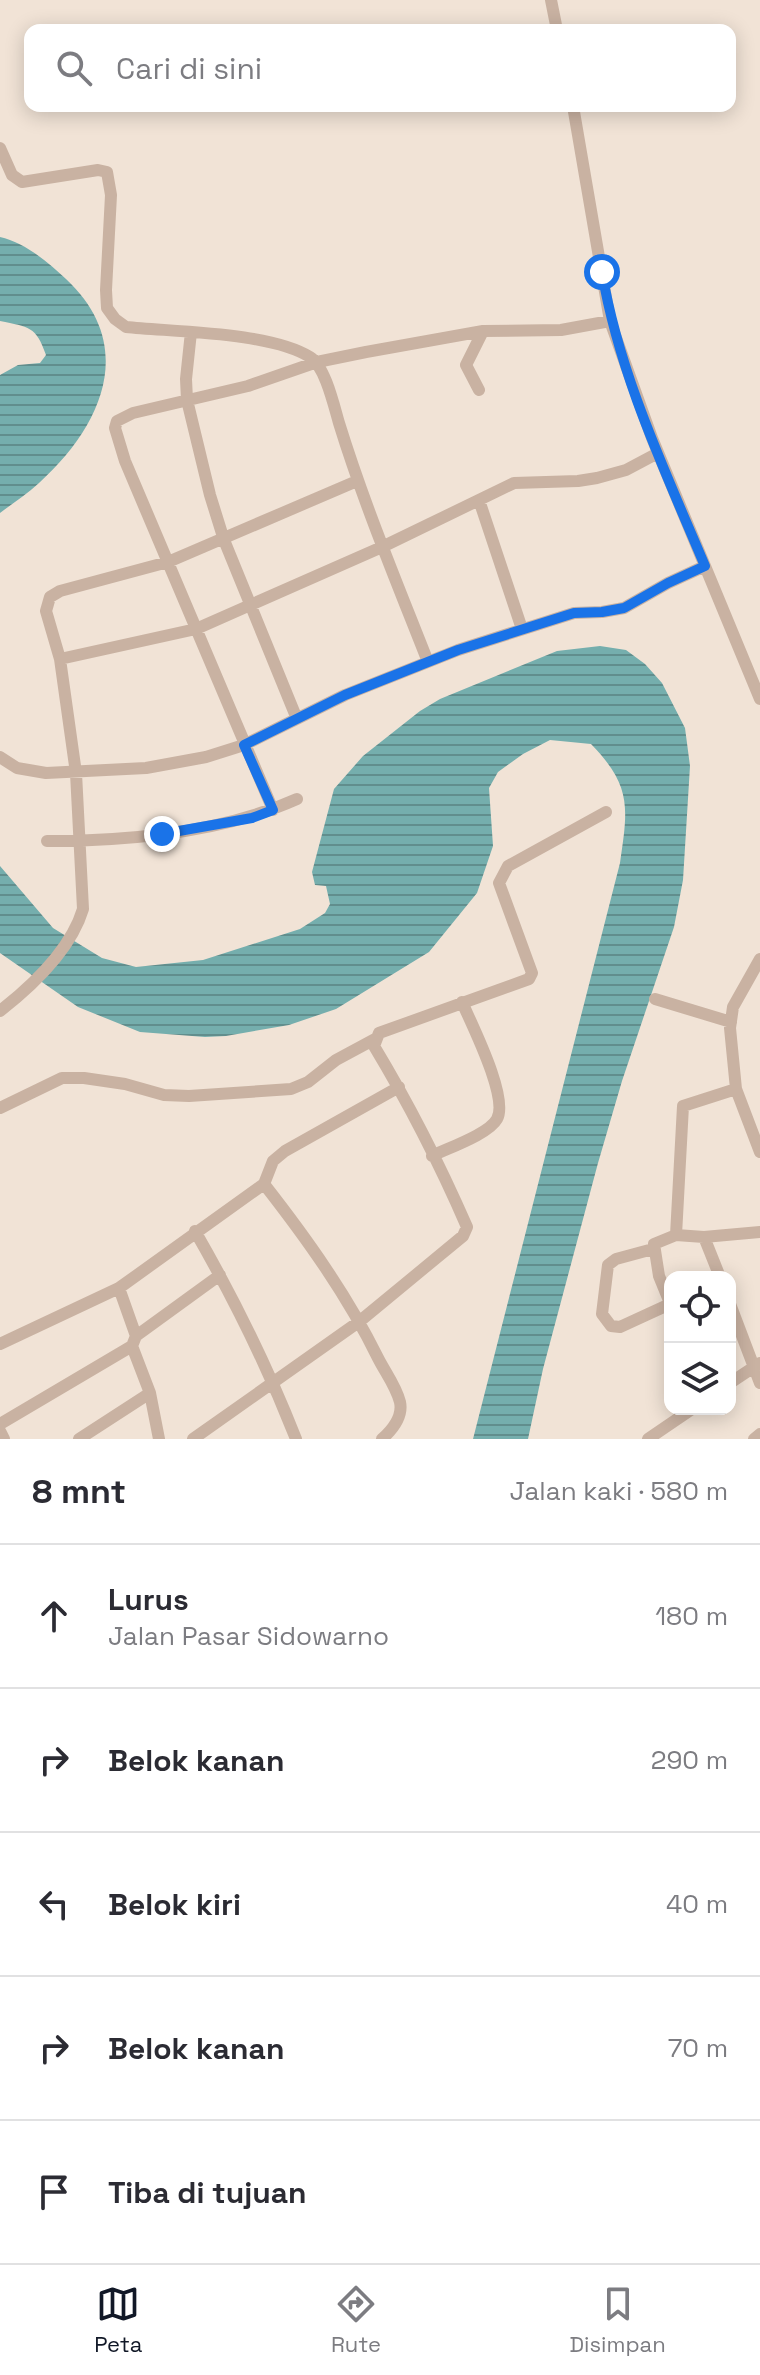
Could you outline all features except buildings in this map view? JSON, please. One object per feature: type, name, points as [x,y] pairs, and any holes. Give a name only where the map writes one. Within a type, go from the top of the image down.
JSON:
[{"type":"street","points":[[551,0],[556,24]]},
{"type":"street","points":[[574,112],[610,321],[658,453],[760,699]]},
{"type":"street","points":[[0,148],[12,175],[22,182],[98,170],[107,172],[111,195],[107,308],[126,327],[272,342],[317,362],[332,399],[357,481],[428,662]]},
{"type":"street","points":[[273,810],[125,461],[115,428],[117,421],[133,413],[248,386],[317,362],[483,331],[561,330],[610,321]]},
{"type":"street","points":[[479,390],[466,365],[483,331]]},
{"type":"street","points":[[191,332],[187,400],[210,495],[224,540],[297,719]]},
{"type":"street","points":[[60,659],[196,629],[382,547],[514,483],[578,481],[612,474],[658,453]]},
{"type":"street","points":[[0,1011],[59,952],[78,924],[83,909],[76,773],[60,659],[46,611],[50,597],[60,591],[168,562],[357,481]]},
{"type":"street","points":[[479,500],[522,629]]},
{"type":"street","points":[[0,757],[17,768],[46,773],[76,773],[146,768],[206,757],[244,745],[345,695],[428,662],[574,613],[624,608],[705,566]]},
{"type":"street","points":[[47,841],[162,834],[252,818],[297,799]]},
{"type":"street","points":[[197,1438],[360,1321],[457,1242],[466,1231],[454,1197],[399,1087],[374,1046],[375,1039],[379,1033],[524,982],[532,973],[499,883],[508,866],[606,812]]},
{"type":"street","points":[[759,1147],[736,1089],[731,1022],[733,1007],[760,959]]},
{"type":"street","points":[[655,999],[731,1022]]},
{"type":"street","points":[[432,1156],[487,1129],[497,1120],[500,1108],[494,1082],[462,1002]]},
{"type":"street","points":[[0,1108],[62,1078],[125,1084],[164,1095],[291,1089],[308,1082],[336,1060],[375,1039]]},
{"type":"street","points":[[0,1344],[119,1288],[264,1184],[273,1161],[285,1151],[399,1087]]},
{"type":"street","points":[[676,1235],[683,1106],[736,1089]]},
{"type":"street","points":[[264,1184],[310,1243],[360,1321],[400,1404],[400,1415],[382,1439]]},
{"type":"street","points":[[195,1231],[220,1275],[296,1439]]},
{"type":"street","points":[[664,1306],[620,1327],[611,1326],[602,1314],[608,1265],[616,1259],[653,1249],[659,1240],[676,1235],[704,1237],[760,1232]]},
{"type":"street","points":[[704,1237],[718,1271]]},
{"type":"street","points":[[653,1249],[664,1288]]},
{"type":"street","points":[[0,1424],[134,1341],[220,1275]]},
{"type":"street","points":[[119,1288],[150,1393],[159,1439]]},
{"type":"street","points":[[736,1317],[757,1364],[760,1383]]},
{"type":"street","points":[[736,1379],[757,1364]]},
{"type":"street","points":[[79,1439],[150,1393]]},
{"type":"street","points":[[648,1439],[683,1415]]},
{"type":"street","points":[[0,1431],[4,1439]]},
{"type":"street","points":[[754,1439],[760,1434]]},
{"type":"water","points":[[0,237],[27,248],[66,279],[88,305],[101,331],[106,358],[103,385],[94,411],[80,436],[39,483],[0,513],[0,375],[18,365],[40,363],[46,355],[39,338],[30,329],[0,321]]},
{"type":"water","points":[[600,646],[626,650],[645,664],[662,683],[685,728],[690,766],[683,880],[674,927],[598,1163],[543,1369],[528,1439],[473,1439],[620,863],[625,827],[624,799],[614,773],[604,759],[591,744],[550,740],[498,772],[489,788],[493,846],[477,893],[429,952],[336,1009],[289,1025],[205,1037],[140,1032],[78,1007],[0,953],[0,866],[53,928],[102,958],[136,967],[203,960],[300,929],[325,913],[330,904],[326,886],[315,885],[312,872],[334,789],[363,756],[440,699],[557,651]]},
{"type":"route","points":[[162,834],[252,818],[273,810],[244,745],[345,695],[458,650],[574,613],[624,608],[705,566],[652,438],[610,321],[602,272]]}]
